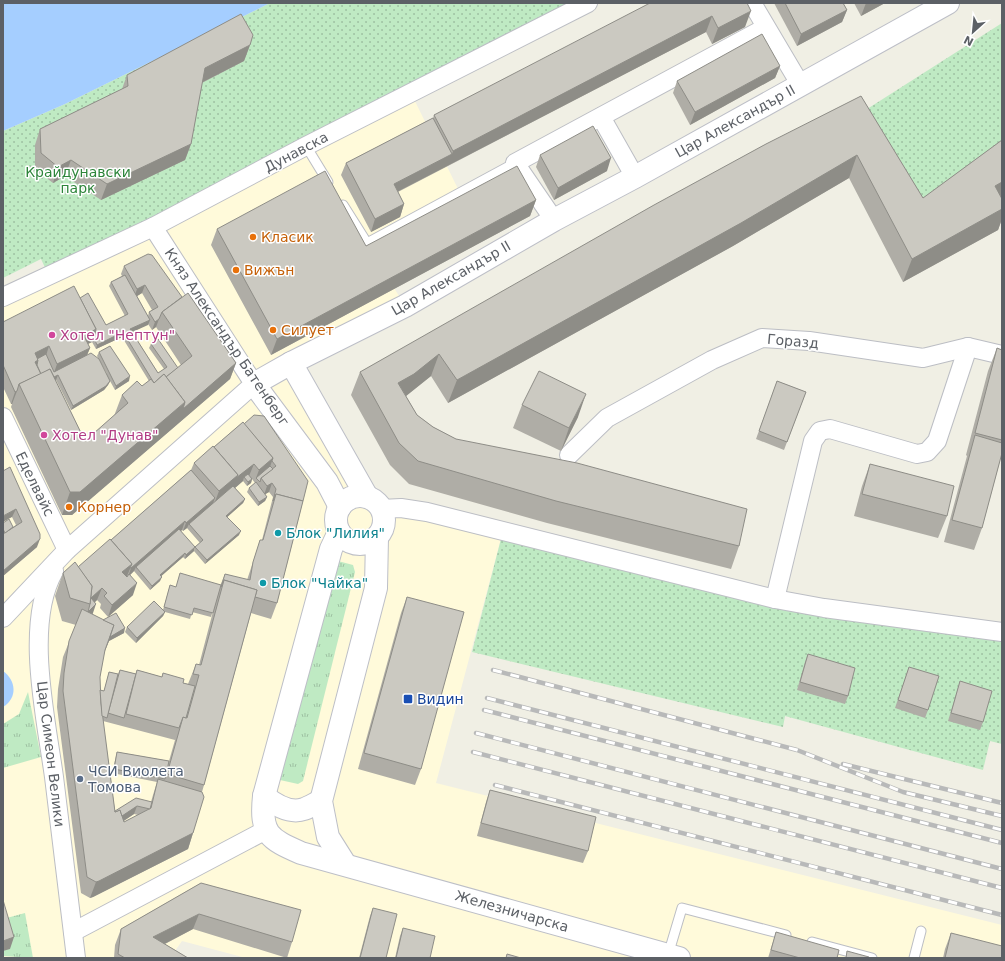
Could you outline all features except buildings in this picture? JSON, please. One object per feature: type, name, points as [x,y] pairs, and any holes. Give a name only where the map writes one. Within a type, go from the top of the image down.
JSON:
[{"type":"street","name":"Дунавска","points":[[3,297],[153,227],[306,146],[588,3]]},
{"type":"street","points":[[752,3],[765,28],[800,84]]},
{"type":"street","name":"Цар Александър II","points":[[3,618],[65,553],[254,384],[291,363],[405,306],[554,220],[635,177],[948,3]]},
{"type":"street","points":[[554,220],[515,163],[765,28]]},
{"type":"street","points":[[600,117],[635,177]]},
{"type":"street","name":"Княз Александър Батенберг","points":[[153,227],[254,384],[327,482],[340,507]]},
{"type":"street","name":"Горазд","points":[[569,455],[607,418],[712,360],[762,338],[809,341],[923,358],[968,347],[1002,355]]},
{"type":"street","points":[[775,599],[813,441],[820,431],[830,429],[917,454],[926,452],[937,441],[968,347]]},
{"type":"street","points":[[291,363],[384,518],[384,524],[377,537],[376,588],[322,801],[328,837],[345,864]]},
{"type":"street","name":"Еделвайс","points":[[3,417],[65,553]]},
{"type":"street","points":[[377,537],[364,544],[350,542],[339,532],[336,520],[340,507],[351,498],[358,496],[374,503],[427,512],[775,599],[824,608],[1002,632]]},
{"type":"street","points":[[339,532],[331,549],[264,796],[262,814],[266,830],[277,843],[301,853],[345,864]]},
{"type":"street","name":"Цар Симеон Велики","points":[[65,553],[48,582],[41,604],[38,657],[76,958]]},
{"type":"street","points":[[264,796],[276,805],[290,809],[303,810],[322,801]]},
{"type":"street","points":[[73,932],[266,830]]},
{"type":"street","name":"Железничарска","points":[[345,864],[671,957]]},
{"type":"lane","points":[[306,146],[367,243],[515,163]]},
{"type":"lane","points":[[671,957],[682,908],[872,958]]},
{"type":"lane","points":[[914,958],[921,931]]},
{"type":"shaded area","points":[[411,93],[460,193],[367,243],[405,306],[291,364],[367,497],[401,508],[503,531],[436,783],[1002,925],[1002,958],[246,958],[182,941],[170,958],[3,958],[3,297]]},
{"type":"green space","name":"Крайдунавски парк","points":[[270,3],[588,3],[49,276],[41,259],[3,278],[3,131],[65,104]]},
{"type":"green space","points":[[1002,23],[1002,156],[915,220],[853,118]]},
{"type":"green space","points":[[503,531],[646,567],[1002,632],[1002,744],[990,741],[983,770],[785,716],[783,727],[472,652]]},
{"type":"green space","points":[[338,561],[353,565],[355,572],[303,781],[298,784],[280,780],[277,774]]},
{"type":"green space","points":[[28,692],[41,757],[3,768],[3,724],[19,714]]},
{"type":"green space","points":[[25,913],[33,958],[3,956],[3,919]]},
{"type":"water","points":[[3,3],[270,3],[65,104],[3,131]]},
{"type":"water","points":[[3,671],[11,679],[14,689],[11,699],[3,707]]},
{"type":"railway","points":[[493,670],[797,750],[903,792],[1002,816]]},
{"type":"railway","points":[[487,698],[1002,830]]},
{"type":"railway","points":[[484,710],[1002,843]]},
{"type":"railway","points":[[476,733],[1002,869]]},
{"type":"railway","points":[[473,752],[1002,888]]},
{"type":"railway","points":[[843,764],[1002,803]]},
{"type":"railway","points":[[495,785],[1002,915]]},
{"type":"place","name":"Класик","points":[[253,237]]},
{"type":"place","name":"Вижън","points":[[236,270]]},
{"type":"place","name":"Силует","points":[[273,330]]},
{"type":"place","name":"Хотел \"Нептун\"","points":[[52,335]]},
{"type":"place","name":"Хотел \"Дунав\"","points":[[44,435]]},
{"type":"place","name":"Корнер","points":[[69,507]]},
{"type":"place","name":"Блок \"Лилия\"","points":[[278,533]]},
{"type":"place","name":"Блок \"Чайка\"","points":[[263,583]]},
{"type":"place","name":"Видин","points":[[408,699]]},
{"type":"place","name":"ЧСИ Виолета Томова","points":[[80,779]]}]
